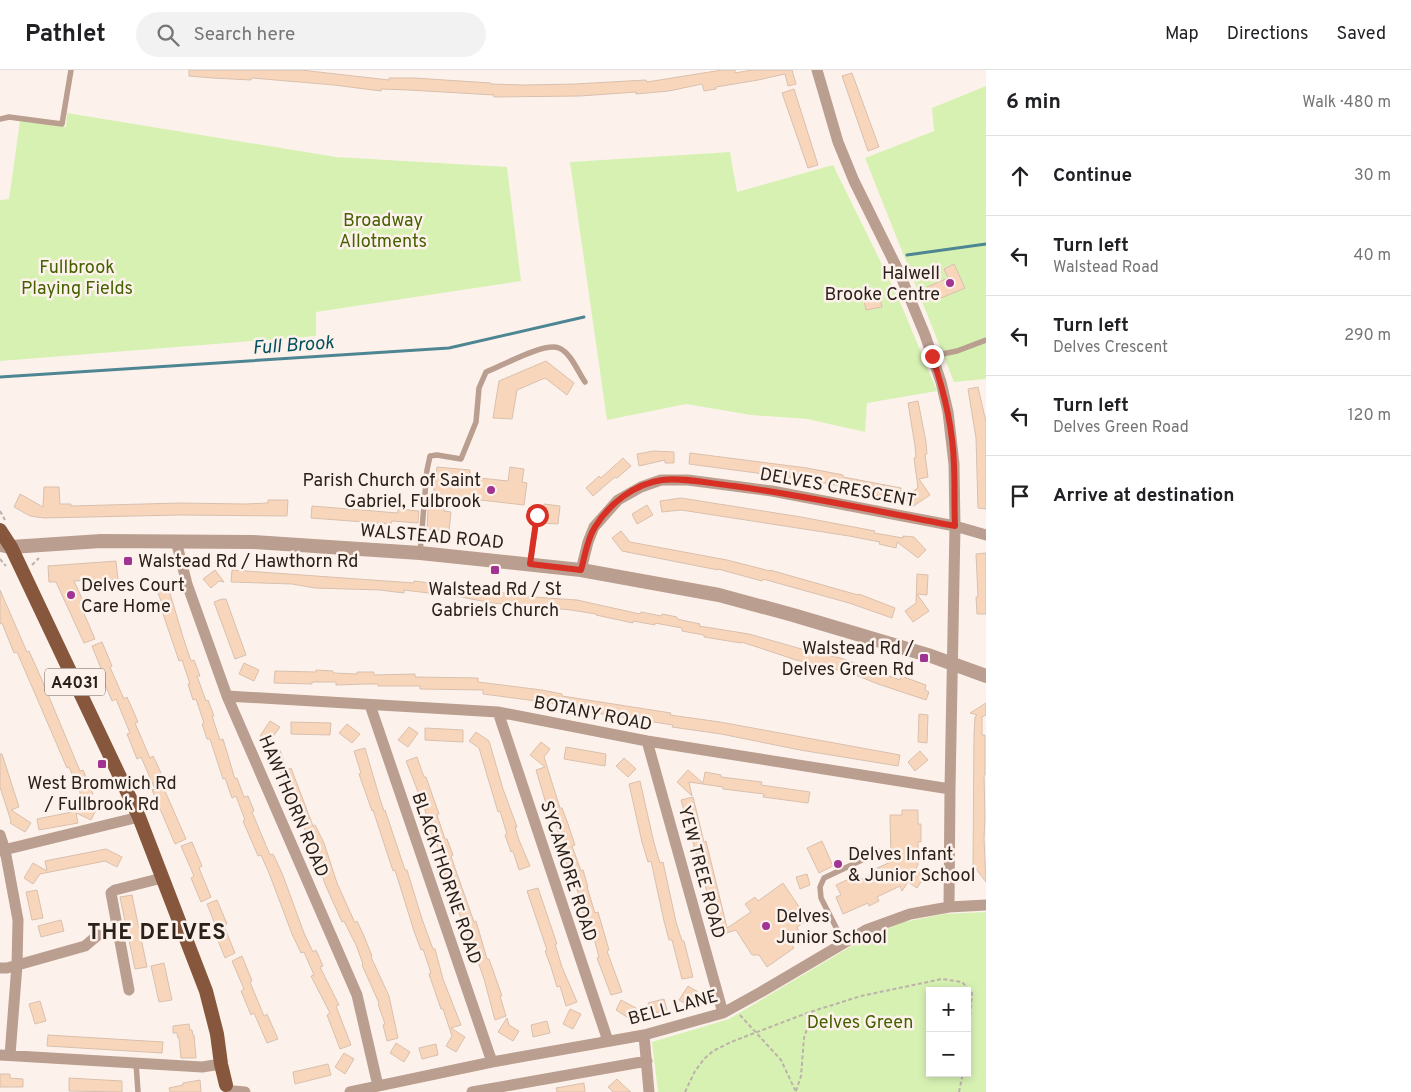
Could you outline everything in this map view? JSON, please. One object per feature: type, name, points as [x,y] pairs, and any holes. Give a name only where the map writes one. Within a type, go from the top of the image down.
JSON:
[{"type":"main road","name":"A4031","points":[[0,530],[5,546],[139,817],[206,992],[217,1034],[221,1064],[232,1090]]},
{"type":"street","points":[[817,70],[838,142],[858,190],[899,272],[932,356],[941,382],[948,412],[954,464],[955,526],[949,907]]},
{"type":"street","name":"DELVES CRESCENT","points":[[581,570],[594,527],[618,500],[641,487],[661,480],[688,480],[772,492],[955,526],[986,535]]},
{"type":"street","name":"WALSTEAD ROAD","points":[[5,546],[101,541],[253,542],[420,553],[581,570],[718,595],[793,615],[952,663],[986,676]]},
{"type":"street","name":"HAWTHORN ROAD","points":[[176,541],[187,584],[227,696],[357,995],[378,1086]]},
{"type":"street","name":"BOTANY ROAD","points":[[227,696],[498,712],[647,741],[950,789]]},
{"type":"street","name":"BLACKTHORNE ROAD","points":[[370,705],[492,1062]]},
{"type":"street","name":"SYCAMORE ROAD","points":[[498,712],[608,1041]]},
{"type":"street","name":"YEW TREE ROAD","points":[[647,741],[723,1013]]},
{"type":"street","points":[[2,850],[139,817]]},
{"type":"street","points":[[0,835],[18,920],[16,965],[5,1055],[202,1067],[221,1064]]},
{"type":"street","points":[[129,990],[111,893],[114,890],[162,878]]},
{"type":"street","name":"BELL LANE","points":[[357,1091],[492,1062],[644,1034],[723,1013],[866,930],[910,914],[949,907],[986,905]]},
{"type":"street","points":[[0,968],[7,968],[85,946],[98,935]]},
{"type":"street","points":[[644,1034],[649,1092]]},
{"type":"street","points":[[472,1092],[647,1060]]},
{"type":"lane","points":[[0,119],[9,117],[62,124],[71,70]]},
{"type":"lane","points":[[932,356],[956,351],[986,340]]},
{"type":"lane","points":[[420,553],[427,470],[430,456],[437,455],[461,459],[476,422],[479,388],[486,372],[541,349],[551,347],[559,348],[566,354],[585,382]]},
{"type":"lane","points":[[530,564],[537,515]]},
{"type":"lane","points":[[844,943],[820,898],[820,887],[824,878],[881,851]]},
{"type":"lane","points":[[136,1063],[138,1092]]},
{"type":"path","points":[[685,1092],[695,1071],[713,1051],[731,1042],[813,1011],[869,994],[942,979],[962,982],[972,993],[969,1032]]},
{"type":"path","points":[[733,1008],[781,1060],[796,1092]]},
{"type":"path","points":[[796,1092],[801,1076],[804,1038],[813,1011]]},
{"type":"path","points":[[959,1092],[962,1077]]},
{"type":"green space","points":[[986,86],[986,379],[954,382],[865,158],[934,131],[932,108]]},
{"type":"green space","points":[[67,113],[336,157],[507,167],[521,281],[316,312],[316,336],[0,361],[0,200],[9,199],[20,121],[66,127]]},
{"type":"green space","points":[[730,152],[737,192],[833,165],[898,297],[937,391],[867,403],[865,432],[807,419],[751,415],[686,404],[607,420],[570,162]]},
{"type":"green space","name":"Delves Green","points":[[986,912],[986,1092],[658,1092],[652,1042],[729,1019],[865,938],[904,922],[944,914]]},
{"type":"building","points":[[189,70],[301,70],[389,80],[389,78],[414,78],[524,85],[646,80],[647,82],[722,70],[735,70],[735,73],[752,70],[792,70],[796,84],[788,86],[785,74],[704,91],[702,84],[669,91],[636,94],[636,92],[580,96],[494,97],[494,95],[409,90],[381,89],[381,91],[252,78],[251,80],[189,76]]},
{"type":"building","points":[[852,73],[879,147],[868,151],[842,76]]},
{"type":"building","points":[[794,89],[818,165],[808,168],[782,93]]},
{"type":"building","name":"Halwell Brooke Centre","points":[[954,264],[965,288],[934,301],[927,287],[948,278],[944,269]]},
{"type":"building","points":[[878,288],[882,307],[866,310],[862,291]]},
{"type":"building","points":[[546,361],[574,383],[567,395],[545,378],[517,390],[512,419],[493,418],[499,381]]},
{"type":"building","points":[[978,387],[986,422],[986,509],[978,508],[976,438],[968,389]]},
{"type":"building","points":[[918,401],[926,442],[927,454],[925,454],[928,477],[919,479],[930,495],[912,507],[908,501],[900,500],[918,488],[914,458],[916,457],[915,446],[908,403]]},
{"type":"building","points":[[654,451],[674,452],[674,463],[665,463],[665,460],[639,466],[637,454]]},
{"type":"building","points":[[690,453],[807,468],[843,475],[843,477],[901,488],[900,500],[809,480],[689,464]]},
{"type":"building","points":[[623,458],[631,466],[593,496],[586,488],[599,476],[601,478]]},
{"type":"building","points":[[437,467],[470,470],[470,477],[508,481],[510,467],[524,469],[522,482],[527,483],[524,505],[446,496],[444,511],[451,512],[449,531],[427,529],[428,508],[431,509]]},
{"type":"building","points":[[44,487],[59,487],[60,504],[71,504],[71,506],[179,503],[245,504],[268,503],[268,500],[288,500],[287,516],[179,515],[44,518],[30,516],[14,507],[20,494],[43,507]]},
{"type":"building","points":[[681,498],[801,517],[903,538],[903,536],[914,537],[926,550],[918,558],[897,542],[896,548],[879,544],[880,542],[849,536],[681,510],[662,512],[660,501]]},
{"type":"building","points":[[544,504],[560,506],[558,524],[541,523]]},
{"type":"building","points":[[647,505],[653,515],[637,524],[632,514]]},
{"type":"building","points":[[312,506],[398,513],[398,509],[419,511],[418,523],[392,521],[391,524],[311,518]]},
{"type":"building","points":[[621,531],[630,542],[727,560],[859,594],[895,608],[892,618],[849,603],[763,579],[762,581],[718,569],[622,551],[612,538]]},
{"type":"building","points":[[986,553],[986,614],[977,614],[976,554]]},
{"type":"building","name":"Delves Court Care Home","points":[[116,561],[118,579],[74,581],[86,607],[82,609],[95,639],[84,643],[56,582],[49,582],[48,566]]},
{"type":"building","points":[[215,570],[224,582],[219,581],[211,588],[203,579]]},
{"type":"building","points":[[232,570],[414,583],[414,581],[534,597],[577,600],[640,614],[641,612],[661,616],[662,614],[700,624],[699,626],[749,634],[812,652],[841,658],[900,680],[901,676],[926,685],[925,690],[929,692],[926,700],[851,673],[796,660],[741,642],[704,637],[704,635],[682,631],[682,628],[655,623],[655,625],[633,621],[633,623],[571,610],[492,603],[404,590],[404,593],[380,590],[315,588],[292,584],[231,582]]},
{"type":"building","points":[[917,574],[928,575],[927,595],[917,594],[929,611],[913,622],[905,611],[916,603]]},
{"type":"building","points":[[166,580],[191,661],[194,660],[200,676],[197,676],[214,716],[212,716],[220,740],[223,739],[235,779],[237,778],[244,797],[248,796],[254,811],[252,812],[270,855],[273,854],[282,873],[304,933],[313,952],[316,950],[323,966],[320,967],[339,1005],[336,1006],[351,1045],[340,1049],[327,1015],[330,1013],[311,976],[314,975],[304,952],[301,953],[292,934],[269,873],[261,855],[258,856],[243,821],[245,820],[236,796],[232,798],[225,778],[223,779],[210,739],[207,739],[196,699],[193,700],[182,660],[179,661],[160,605],[162,604],[155,584]]},
{"type":"building","points":[[0,590],[27,652],[29,651],[42,680],[80,771],[83,770],[93,794],[85,797],[99,804],[91,820],[76,813],[78,823],[39,830],[37,819],[87,809],[69,767],[67,768],[17,652],[14,653],[2,623],[0,624]]},
{"type":"building","points":[[226,599],[246,655],[235,659],[214,602]]},
{"type":"building","points":[[102,642],[112,666],[110,667],[124,699],[127,697],[138,722],[135,723],[150,758],[153,756],[164,780],[161,782],[186,839],[175,844],[152,790],[155,789],[141,757],[137,759],[127,734],[130,733],[116,699],[112,701],[102,677],[104,676],[92,646]]},
{"type":"building","points":[[244,663],[259,670],[254,681],[239,674]]},
{"type":"building","points":[[316,670],[333,671],[333,673],[357,674],[357,672],[374,672],[374,675],[415,674],[415,677],[478,678],[478,682],[542,690],[562,694],[562,696],[671,713],[670,715],[720,722],[900,755],[898,766],[672,727],[673,725],[564,708],[564,706],[544,702],[483,694],[483,690],[420,689],[420,686],[378,686],[378,684],[336,685],[336,682],[312,682],[312,684],[274,683],[275,671],[316,672]]},
{"type":"building","points":[[986,703],[986,715],[982,717],[982,735],[985,735],[984,838],[986,882],[973,865],[974,735],[975,717],[977,715],[970,713]]},
{"type":"building","points":[[919,714],[928,715],[927,743],[918,742]]},
{"type":"building","points":[[270,721],[280,727],[269,742],[260,736]]},
{"type":"building","points":[[291,722],[331,723],[330,735],[291,734]]},
{"type":"building","points":[[347,724],[360,734],[352,743],[339,733]]},
{"type":"building","points":[[409,727],[418,733],[408,747],[398,740]]},
{"type":"building","points":[[425,728],[463,730],[463,742],[425,740]]},
{"type":"building","points":[[476,732],[489,741],[503,789],[517,827],[515,827],[519,840],[530,866],[519,870],[505,835],[507,834],[500,811],[498,812],[479,748],[469,741]]},
{"type":"building","points":[[541,742],[550,749],[544,757],[560,808],[562,808],[575,845],[572,846],[581,871],[583,870],[595,913],[598,912],[609,950],[607,951],[622,992],[611,995],[597,958],[599,957],[590,924],[585,912],[583,913],[577,896],[579,895],[563,853],[565,853],[550,807],[547,807],[536,770],[545,767],[530,755]]},
{"type":"building","points":[[566,747],[606,754],[605,766],[564,759]]},
{"type":"building","points":[[365,748],[384,811],[405,870],[407,870],[422,919],[433,949],[435,949],[443,979],[461,1025],[451,1028],[465,1037],[456,1052],[446,1046],[452,1036],[429,974],[431,973],[423,949],[421,950],[414,931],[395,870],[393,871],[359,774],[361,773],[354,751]]},
{"type":"building","points":[[280,750],[287,770],[291,768],[313,826],[315,825],[324,843],[337,883],[355,923],[357,921],[364,936],[371,957],[389,996],[398,1038],[387,1041],[383,1025],[385,1024],[379,1003],[362,965],[356,945],[344,921],[342,922],[325,884],[312,844],[303,826],[301,827],[279,768],[275,769],[270,754]]},
{"type":"building","points":[[920,751],[928,760],[915,771],[908,762]]},
{"type":"building","points":[[0,754],[2,754],[19,807],[11,810],[31,823],[25,832],[10,823],[0,787]]},
{"type":"building","points":[[417,757],[424,777],[426,777],[439,814],[437,815],[445,839],[447,839],[453,855],[451,856],[455,868],[502,996],[500,996],[506,1016],[495,1020],[484,979],[477,959],[475,960],[463,920],[441,864],[443,863],[435,838],[433,839],[425,810],[406,761]]},
{"type":"building","points":[[624,758],[636,769],[628,777],[616,766]]},
{"type":"building","points":[[688,770],[703,783],[705,772],[721,775],[721,777],[762,782],[761,785],[810,792],[808,803],[763,797],[764,794],[723,789],[723,787],[689,782],[692,796],[677,782]]},
{"type":"building","points":[[640,781],[654,843],[660,863],[663,862],[676,922],[682,941],[684,941],[693,977],[682,979],[672,940],[669,940],[664,921],[651,861],[648,862],[642,842],[629,784]]},
{"type":"building","name":"Delves Junior School","points":[[693,797],[704,842],[706,841],[727,928],[751,912],[745,904],[755,897],[758,901],[783,883],[808,920],[797,927],[799,932],[788,939],[794,948],[767,967],[759,955],[752,955],[736,930],[714,937],[711,926],[715,925],[712,910],[681,800]]},
{"type":"building","points":[[902,810],[918,810],[918,824],[921,824],[921,842],[918,842],[918,865],[915,870],[925,876],[917,888],[908,882],[902,891],[900,886],[877,897],[879,901],[869,906],[868,903],[843,914],[836,897],[841,895],[836,885],[851,878],[853,883],[879,871],[877,868],[891,862],[890,815],[902,815]]},
{"type":"building","points":[[822,841],[833,866],[819,873],[807,848]]},
{"type":"building","points":[[192,842],[202,866],[199,868],[211,897],[201,902],[191,878],[194,876],[181,846]]},
{"type":"building","points":[[106,849],[122,857],[117,867],[105,861],[40,874],[33,884],[24,878],[33,863],[47,871],[45,861]]},
{"type":"building","points":[[807,874],[810,885],[800,889],[796,877]]},
{"type":"building","points":[[538,888],[557,944],[555,944],[562,967],[577,1002],[566,1006],[560,986],[557,987],[527,891]]},
{"type":"building","points":[[37,890],[43,918],[32,920],[26,892]]},
{"type":"building","points":[[132,895],[147,967],[135,969],[120,897]]},
{"type":"building","points":[[217,900],[227,924],[224,926],[235,953],[225,958],[215,933],[218,932],[207,904]]},
{"type":"building","points":[[61,920],[64,931],[41,937],[38,926]]},
{"type":"building","points":[[242,956],[264,1016],[267,1014],[278,1039],[267,1043],[254,1013],[251,1015],[241,991],[244,989],[232,961]]},
{"type":"building","points":[[164,963],[172,1000],[159,1002],[151,966]]},
{"type":"building","points":[[688,986],[698,992],[689,1006],[679,1000]]},
{"type":"building","points":[[664,999],[667,1010],[651,1014],[648,1003]]},
{"type":"building","points":[[621,1000],[636,1008],[630,1019],[616,1010]]},
{"type":"building","points":[[40,1001],[46,1021],[35,1024],[29,1004]]},
{"type":"building","points":[[570,1009],[581,1014],[573,1029],[563,1024]]},
{"type":"building","points":[[507,1018],[509,1025],[519,1031],[513,1041],[498,1032]]},
{"type":"building","points":[[547,1021],[550,1033],[533,1037],[531,1025]]},
{"type":"building","points":[[189,1024],[190,1030],[192,1030],[194,1035],[196,1058],[181,1058],[179,1038],[177,1033],[173,1033],[173,1026]]},
{"type":"building","points":[[48,1035],[163,1042],[162,1053],[47,1046]]},
{"type":"building","points":[[396,1043],[410,1052],[404,1062],[390,1053]]},
{"type":"building","points":[[436,1044],[438,1055],[422,1059],[419,1048]]},
{"type":"building","points":[[344,1053],[354,1059],[345,1074],[335,1067]]},
{"type":"building","points":[[328,1064],[331,1075],[295,1084],[293,1072]]},
{"type":"building","points":[[0,1074],[10,1074],[10,1078],[23,1079],[23,1087],[0,1087]]},
{"type":"building","points":[[69,1078],[122,1081],[122,1092],[69,1091]]},
{"type":"building","points":[[617,1079],[631,1092],[613,1092],[608,1087]]},
{"type":"building","points":[[200,1080],[201,1092],[170,1092],[169,1088]]},
{"type":"building","points":[[584,1083],[585,1092],[557,1092],[556,1088]]},
{"type":"waterway","name":"Full Brook","points":[[907,255],[986,244]]},
{"type":"waterway","name":"Full Brook","points":[[0,377],[449,348],[584,317]]},
{"type":"place","name":"Halwell Brooke Centre","points":[[950,283]]},
{"type":"place","name":"Parish Church of Saint Gabriel, Fulbrook","points":[[491,490]]},
{"type":"place","name":"Walstead Rd / Hawthorn Rd","points":[[128,561]]},
{"type":"place","name":"Walstead Rd / St Gabriels Church","points":[[495,570]]},
{"type":"place","name":"Delves Court Care Home","points":[[71,595]]},
{"type":"place","name":"Walstead Rd / Delves Green Rd","points":[[924,658]]},
{"type":"place","name":"West Bromwich Rd / Fullbrook Rd","points":[[102,764]]},
{"type":"place","name":"Delves Infant & Junior School","points":[[838,864]]},
{"type":"place","name":"Delves Junior School","points":[[766,926]]},
{"type":"district","name":"THE DELVES","points":[[157,931]]},
{"type":"route","points":[[537,515],[530,564],[581,570],[594,527],[618,500],[641,487],[661,480],[688,480],[772,492],[955,526],[954,464],[948,412],[941,382],[932,356]]},
{"type":"park label","name":"Broadway Allotments","points":[[383,230]]},
{"type":"park label","name":"Fullbrook Playing Fields","points":[[77,277]]}]
